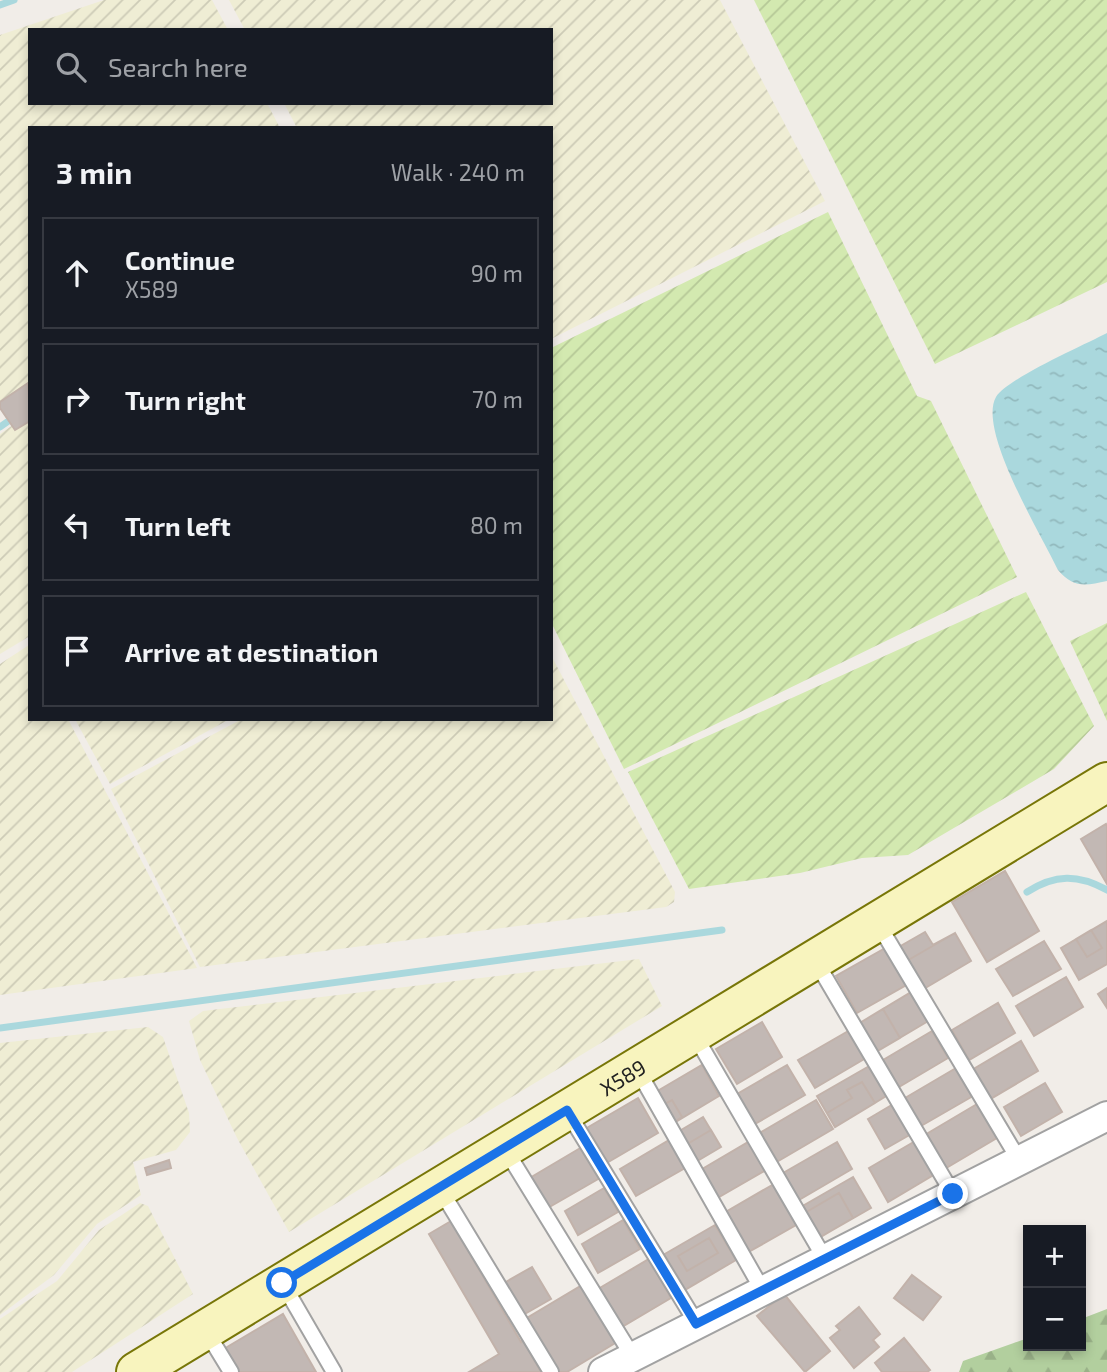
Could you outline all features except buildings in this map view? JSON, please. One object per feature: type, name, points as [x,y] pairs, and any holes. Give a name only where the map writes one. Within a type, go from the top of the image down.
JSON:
[{"type":"street","name":"X589","points":[[142,1370],[1107,782]]},
{"type":"street","points":[[603,1372],[1107,1116]]},
{"type":"lane","points":[[877,921],[1019,1160]]},
{"type":"lane","points":[[814,959],[953,1194]]},
{"type":"lane","points":[[693,1033],[825,1259]]},
{"type":"lane","points":[[636,1067],[762,1291]]},
{"type":"lane","points":[[567,1110],[696,1324]]},
{"type":"lane","points":[[504,1148],[633,1357]]},
{"type":"lane","points":[[439,1187],[551,1372]]},
{"type":"lane","points":[[282,1283],[334,1372]]},
{"type":"lane","points":[[206,1329],[231,1372]]},
{"type":"shaded area","points":[[104,0],[212,0],[227,28],[28,28],[28,105],[268,105],[279,126],[28,126],[28,384],[0,405],[0,35]]},
{"type":"shaded area","points":[[229,0],[720,0],[825,201],[553,338],[553,126],[296,126],[285,105],[553,105],[553,28],[244,28]]},
{"type":"shaded area","points":[[28,414],[28,637],[0,654],[0,434]]},
{"type":"shaded area","points":[[28,646],[28,721],[69,721],[197,968],[0,995],[0,664]]},
{"type":"shaded area","points":[[553,659],[675,892],[674,902],[666,907],[200,967],[111,789],[238,721],[553,721]]},
{"type":"shaded area","points":[[76,721],[226,721],[110,784]]},
{"type":"shaded area","points":[[639,959],[662,1006],[289,1232],[237,1138],[200,1060],[189,1021],[203,1011]]},
{"type":"shaded area","points":[[148,1027],[163,1037],[189,1113],[190,1132],[176,1150],[133,1162],[141,1195],[97,1224],[54,1275],[0,1315],[0,1043]]},
{"type":"shaded area","points":[[140,1203],[148,1206],[193,1294],[72,1372],[0,1372],[0,1319],[57,1281],[99,1230]]},
{"type":"green space","points":[[754,0],[1107,0],[1107,282],[935,364]]},
{"type":"green space","points":[[828,212],[917,396],[931,401],[1017,577],[624,769],[553,626],[553,347]]},
{"type":"green space","points":[[1026,592],[1094,726],[1054,769],[908,855],[862,858],[800,873],[689,889],[628,772]]},
{"type":"green space","points":[[1107,623],[1107,721],[1070,641]]},
{"type":"green space","points":[[1107,1309],[1107,1372],[959,1372],[963,1361],[1023,1340],[1023,1351],[1086,1351],[1086,1317]]},
{"type":"water","points":[[1107,333],[1107,581],[1080,584],[1069,580],[1058,570],[1026,509],[1003,457],[995,433],[993,413],[996,397],[1003,389],[1047,362]]},
{"type":"waterway","points":[[0,5],[14,0]]},
{"type":"waterway","points":[[0,427],[28,407]]},
{"type":"waterway","points":[[1027,892],[1047,882],[1067,878],[1086,881],[1107,890]]},
{"type":"waterway","points":[[0,1028],[722,930]]},
{"type":"route","points":[[282,1283],[567,1110],[696,1324],[953,1194]]}]
